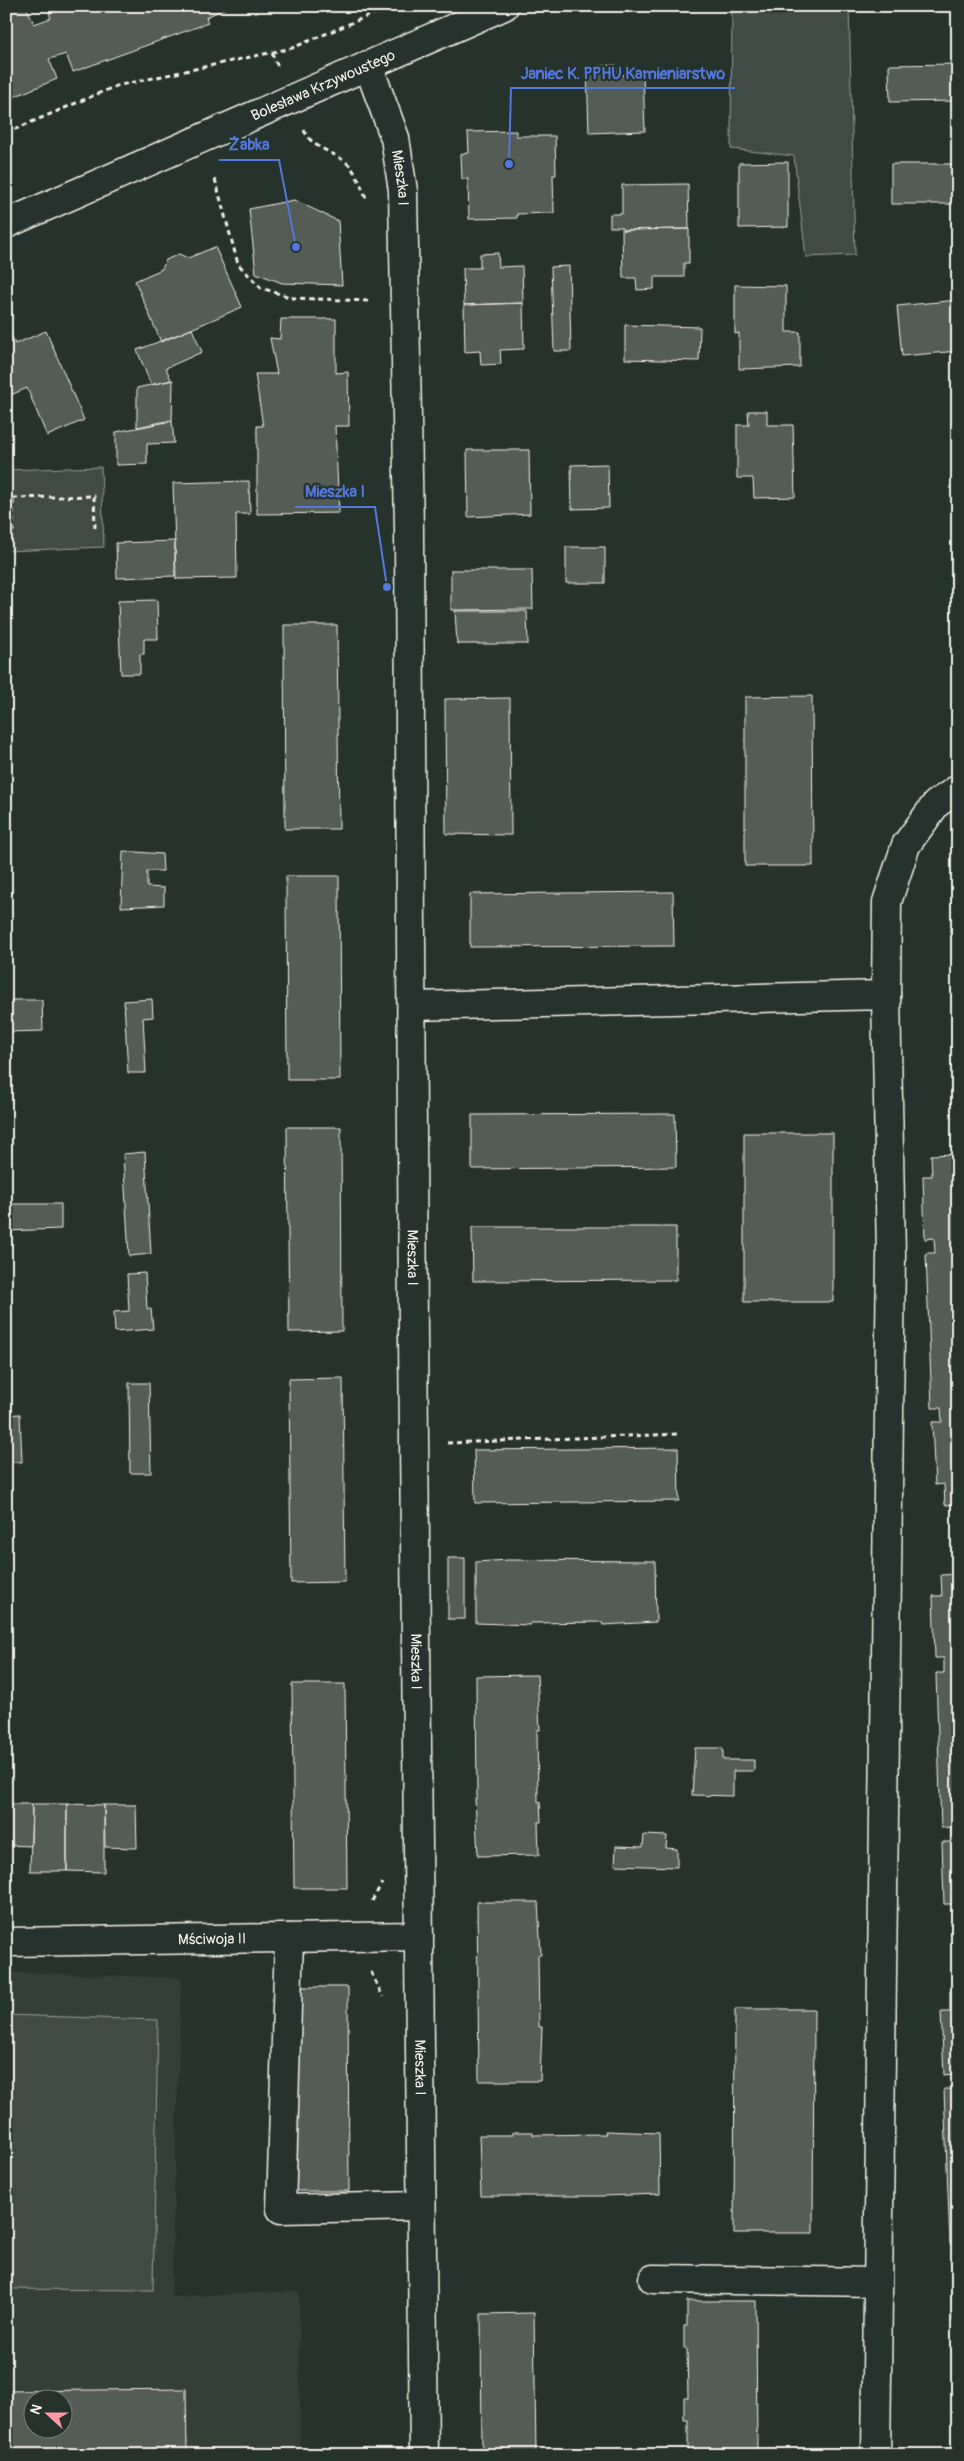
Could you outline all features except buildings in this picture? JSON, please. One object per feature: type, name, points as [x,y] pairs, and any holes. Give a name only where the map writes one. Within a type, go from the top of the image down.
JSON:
[{"type":"street","name":"Bolesława Krzywoustego","points":[[6,224],[504,6]]},
{"type":"street","name":"Mieszka I","points":[[368,65],[395,138],[403,191],[409,530],[412,1327],[424,2455]]},
{"type":"street","points":[[876,2455],[891,1255],[886,995],[887,902],[906,845],[936,804],[958,789]]},
{"type":"street","points":[[412,1006],[886,995]]},
{"type":"street","name":"Mściwoja II","points":[[6,1942],[419,1936]]},
{"type":"street","points":[[289,1938],[281,2208],[420,2206]]},
{"type":"street","points":[[653,2279],[878,2282]]},
{"type":"path","points":[[6,133],[116,86],[292,48],[392,6]]},
{"type":"path","points":[[215,179],[238,264],[261,288],[293,298],[378,302]]},
{"type":"path","points":[[6,497],[94,496],[95,528]]},
{"type":"path","points":[[13,498],[13,533]]},
{"type":"path","points":[[444,1444],[679,1434]]},
{"type":"shaded area","points":[[732,6],[849,6],[855,255],[806,257],[794,156],[731,149]]},
{"type":"shaded area","points":[[101,467],[104,547],[6,551],[6,470]]},
{"type":"shaded area","points":[[6,1972],[181,1978],[171,2297],[299,2291],[300,2455],[6,2455]]},
{"type":"shaded area","points":[[6,2015],[158,2020],[153,2290],[6,2289]]},
{"type":"place","name":"Janiec K. PPHU Kamieniarstwo","points":[[509,164]]},
{"type":"place","name":"Żabka","points":[[296,247]]},
{"type":"place","name":"Mieszka I","points":[[387,587]]}]
